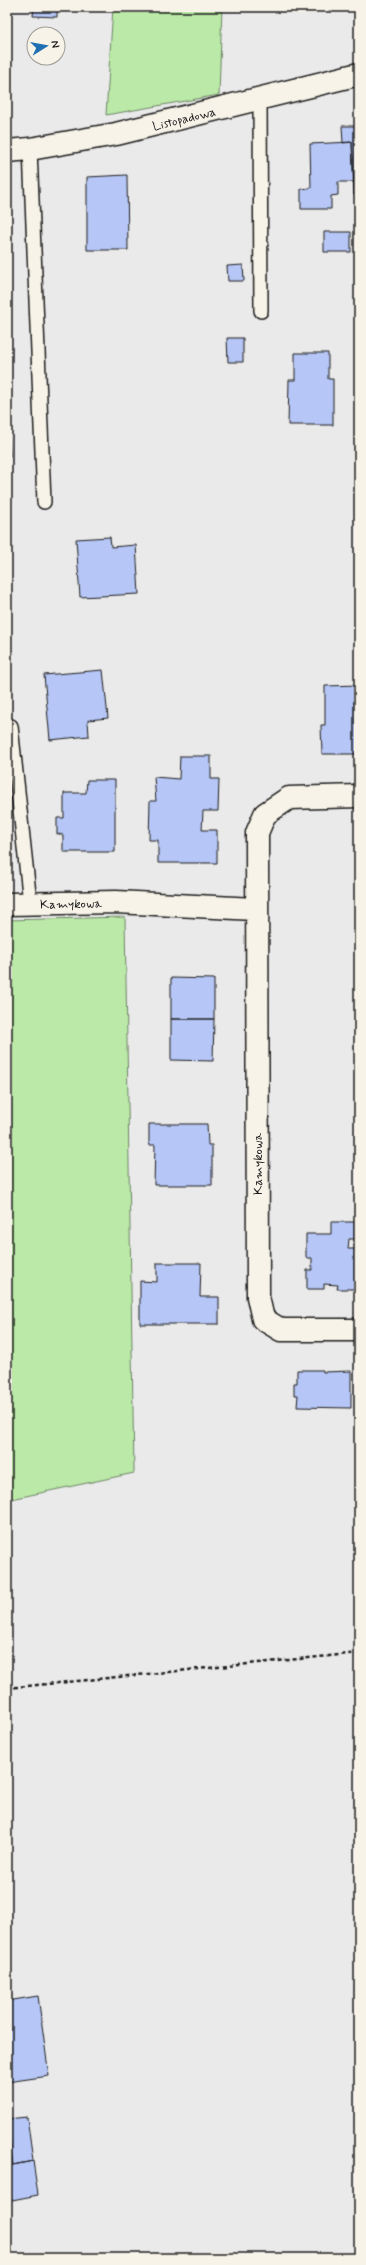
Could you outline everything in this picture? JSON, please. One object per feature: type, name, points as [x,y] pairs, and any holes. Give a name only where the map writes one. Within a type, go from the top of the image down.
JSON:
[{"type":"street","name":"Listopadowa","points":[[7,151],[30,149],[116,134],[359,74]]},
{"type":"street","name":"Kamykowa","points":[[359,796],[289,798],[265,814],[257,833],[255,909],[258,1297],[264,1319],[281,1330],[359,1330]]},
{"type":"street","name":"Kamykowa","points":[[7,904],[116,902],[255,909]]},
{"type":"lane","points":[[260,99],[261,311]]},
{"type":"lane","points":[[30,149],[44,502]]},
{"type":"lane","points":[[11,726],[30,904]]},
{"type":"path","points":[[7,1688],[359,1653]]},
{"type":"green space","points":[[113,7],[222,7],[219,95],[106,115]]},
{"type":"green space","points":[[125,917],[134,1473],[7,1500],[7,920]]},
{"type":"building","points":[[34,7],[57,7],[57,17],[33,16]]},
{"type":"building","points":[[342,126],[359,126],[359,195],[354,195],[352,142],[343,143]]},
{"type":"building","points":[[352,142],[354,182],[338,182],[338,195],[331,196],[331,209],[301,209],[301,189],[311,188],[310,144]]},
{"type":"building","points":[[127,175],[128,250],[87,250],[87,177]]},
{"type":"building","points":[[324,232],[351,232],[351,252],[324,252]]},
{"type":"building","points":[[243,265],[244,281],[228,281],[227,266]]},
{"type":"building","points":[[227,338],[243,338],[243,362],[228,362]]},
{"type":"building","points":[[295,353],[328,353],[328,379],[333,379],[333,425],[288,425],[289,380],[295,380]]},
{"type":"building","points":[[7,405],[10,456],[7,457]]},
{"type":"building","points":[[110,537],[111,547],[136,545],[139,594],[80,597],[76,539]]},
{"type":"building","points":[[103,670],[108,718],[88,720],[89,736],[50,740],[44,675]]},
{"type":"building","points":[[359,685],[359,754],[322,754],[321,725],[325,725],[325,686]]},
{"type":"building","points":[[180,756],[211,756],[211,779],[219,779],[218,811],[203,811],[202,830],[217,830],[217,863],[158,863],[158,840],[149,840],[150,801],[156,801],[154,777],[179,779]]},
{"type":"building","points":[[87,780],[115,780],[115,852],[63,852],[63,835],[57,834],[57,818],[64,818],[64,793],[86,793]]},
{"type":"building","points":[[171,978],[214,979],[214,1019],[171,1019]]},
{"type":"building","points":[[171,1019],[214,1019],[213,1061],[171,1060]]},
{"type":"building","points":[[149,1124],[207,1124],[208,1145],[212,1145],[212,1185],[154,1185],[155,1145],[149,1145]]},
{"type":"building","points":[[331,1222],[355,1222],[355,1239],[349,1239],[348,1249],[355,1249],[355,1289],[337,1289],[338,1285],[324,1284],[324,1289],[307,1289],[307,1270],[312,1270],[312,1258],[306,1258],[306,1234],[331,1234]]},
{"type":"building","points":[[157,1263],[201,1263],[200,1297],[219,1297],[219,1324],[140,1324],[140,1281],[157,1282]]},
{"type":"building","points":[[297,1370],[323,1370],[323,1372],[351,1371],[351,1408],[297,1407],[298,1395],[294,1395],[294,1383],[297,1383]]},
{"type":"building","points":[[38,1996],[49,2076],[7,2082],[7,2001]]},
{"type":"building","points":[[27,2117],[33,2161],[13,2165],[7,2119]]},
{"type":"building","points":[[33,2161],[38,2195],[7,2201],[7,2166]]}]
